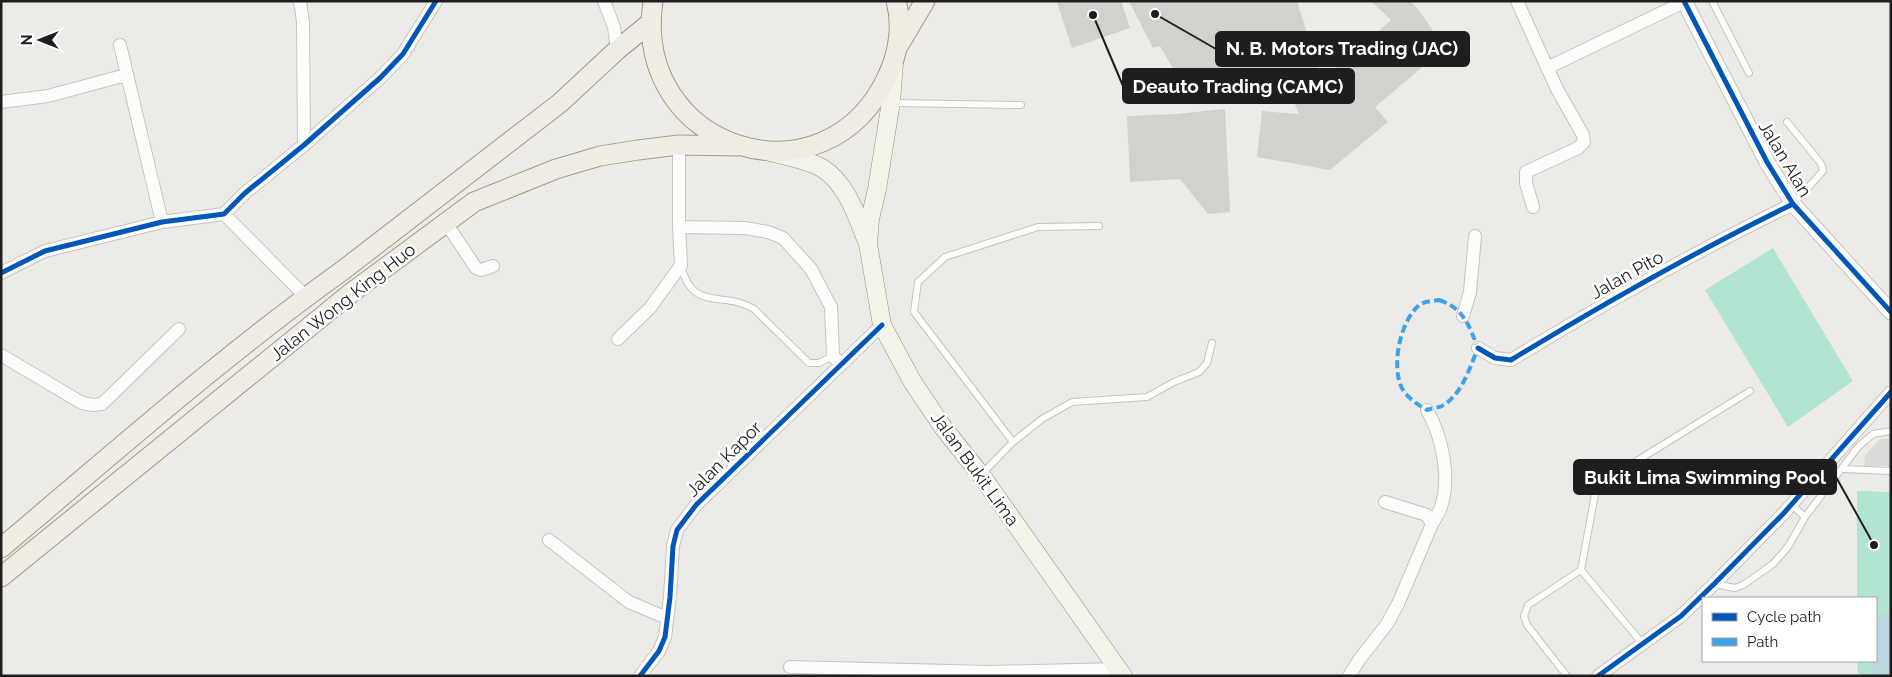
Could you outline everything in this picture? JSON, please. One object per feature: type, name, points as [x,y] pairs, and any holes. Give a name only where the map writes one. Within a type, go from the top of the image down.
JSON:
[{"type":"main road","points":[[653,1],[650,23],[655,63],[674,100],[702,128],[738,146],[770,152],[821,168],[838,183],[852,204],[868,244]]},
{"type":"main road","points":[[868,244],[870,218],[877,189],[891,102],[896,55],[898,10],[896,1]]},
{"type":"main road","points":[[770,152],[803,148],[833,137],[860,118],[880,92],[896,55],[925,1]]},
{"type":"main road","name":"Jalan Wong King Huo","points":[[1,548],[190,390],[306,297],[560,103],[617,50],[650,23]]},
{"type":"main road","name":"Jalan Wong King Huo","points":[[1,577],[351,293],[474,202],[556,169],[600,156],[680,145],[738,146]]},
{"type":"main road","name":"Jalan Bukit Lima","points":[[868,244],[882,325],[912,381],[937,419],[981,475],[1120,672]]},
{"type":"street","points":[[300,1],[303,22],[304,145]]},
{"type":"street","points":[[1,273],[45,251],[162,222],[224,214],[245,193],[304,145],[380,78],[404,54],[436,1]]},
{"type":"street","points":[[604,1],[614,27],[617,50]]},
{"type":"street","points":[[1517,1],[1557,90],[1583,135],[1584,142],[1578,148],[1526,172],[1526,183],[1533,207]]},
{"type":"street","points":[[1547,68],[1684,1]]},
{"type":"street","name":"Jalan Alan","points":[[1684,1],[1767,162],[1793,204],[1891,312]]},
{"type":"street","points":[[120,45],[162,222]]},
{"type":"street","points":[[1,102],[48,96],[126,75]]},
{"type":"street","points":[[618,339],[650,308],[681,264],[678,227],[680,145]]},
{"type":"street","name":"Jalan Pito","points":[[1478,348],[1495,358],[1511,360],[1609,300],[1665,269],[1793,204]]},
{"type":"street","points":[[224,214],[306,297]]},
{"type":"street","points":[[446,223],[476,268],[481,270],[493,266]]},
{"type":"street","points":[[678,227],[745,228],[768,232],[783,238],[811,269],[831,307],[837,360]]},
{"type":"street","points":[[1463,316],[1470,292],[1475,236]]},
{"type":"street","name":"Jalan Kapor","points":[[640,676],[659,651],[665,637],[673,546],[677,530],[696,505],[837,360],[882,325]]},
{"type":"street","points":[[1,356],[82,402],[92,405],[102,404],[179,329]]},
{"type":"street","points":[[1598,676],[1681,616],[1792,505],[1891,392]]},
{"type":"street","points":[[1349,676],[1358,660],[1387,624],[1398,604],[1432,524],[1441,509],[1446,472],[1436,430],[1426,410]]},
{"type":"street","points":[[1385,502],[1427,515],[1432,524]]},
{"type":"street","points":[[548,540],[629,602],[667,618]]},
{"type":"street","points":[[790,667],[1024,674],[1120,672]]},
{"type":"lane","points":[[1712,1],[1749,73]]},
{"type":"lane","points":[[891,102],[1021,105]]},
{"type":"lane","points":[[1787,122],[1822,166],[1823,171],[1793,204]]},
{"type":"lane","points":[[1013,442],[914,312],[918,282],[945,257],[959,252],[1038,228],[1099,226]]},
{"type":"lane","points":[[681,264],[684,278],[697,295],[709,299],[746,304],[754,309],[809,363],[837,360]]},
{"type":"lane","points":[[981,475],[1013,442],[1042,419],[1072,402],[1147,397],[1174,382],[1199,372],[1207,364],[1212,343]]},
{"type":"lane","points":[[1566,676],[1527,626],[1525,622],[1525,609],[1528,605],[1581,570],[1596,489],[1623,470],[1750,391]]},
{"type":"lane","points":[[1714,584],[1735,588],[1773,564],[1794,540],[1805,517],[1858,447],[1873,434],[1891,431]]},
{"type":"lane","points":[[1843,469],[1891,471]]},
{"type":"lane","points":[[1792,505],[1805,517]]},
{"type":"lane","points":[[1581,570],[1642,643]]},
{"type":"shaded area","points":[[1880,439],[1891,439],[1891,466],[1864,466],[1865,455]]},
{"type":"green space","points":[[1773,248],[1853,381],[1788,427],[1705,290]]},
{"type":"green space","points":[[1857,491],[1891,492],[1891,676],[1858,676],[1857,662],[1877,662],[1877,597],[1857,597]]},
{"type":"water","points":[[1877,614],[1891,615],[1891,676],[1872,676],[1873,662],[1877,662]]},
{"type":"building","points":[[1121,1],[1130,28],[1072,48],[1057,2]]},
{"type":"building","points":[[1129,1],[1297,1],[1319,72],[1254,91],[1248,78],[1199,89],[1194,74],[1179,79],[1160,46],[1153,48]]},
{"type":"building","points":[[1371,1],[1410,1],[1418,9],[1445,48],[1375,107],[1388,122],[1330,170],[1257,157],[1262,111],[1299,114],[1295,104],[1391,20]]},
{"type":"building","points":[[1225,109],[1230,212],[1208,214],[1180,179],[1130,182],[1127,116]]},
{"type":"marked path","points":[[1439,300],[1454,308],[1465,319],[1478,348],[1468,372],[1455,395],[1442,406],[1427,410],[1403,390],[1399,381],[1397,357],[1403,332],[1414,311],[1423,303],[1439,300]]},
{"type":"cycle path","points":[[1,273],[45,251],[162,222],[224,214],[245,193],[304,145],[380,78],[403,54],[436,1]]},
{"type":"cycle path","points":[[1684,1],[1767,162],[1793,204],[1891,312]]},
{"type":"cycle path","points":[[1478,348],[1495,358],[1511,360],[1650,279],[1721,240],[1793,204]]},
{"type":"cycle path","points":[[640,676],[659,651],[665,637],[673,546],[677,530],[696,505],[882,325]]},
{"type":"cycle path","points":[[1598,676],[1681,616],[1783,514],[1891,392]]},
{"type":"place","name":"N. B. Motors Trading (JAC)","points":[[1155,14]]},
{"type":"place","name":"Deauto Trading (CAMC)","points":[[1093,15]]},
{"type":"place","name":"Bukit Lima Swimming Pool","points":[[1874,545]]}]
